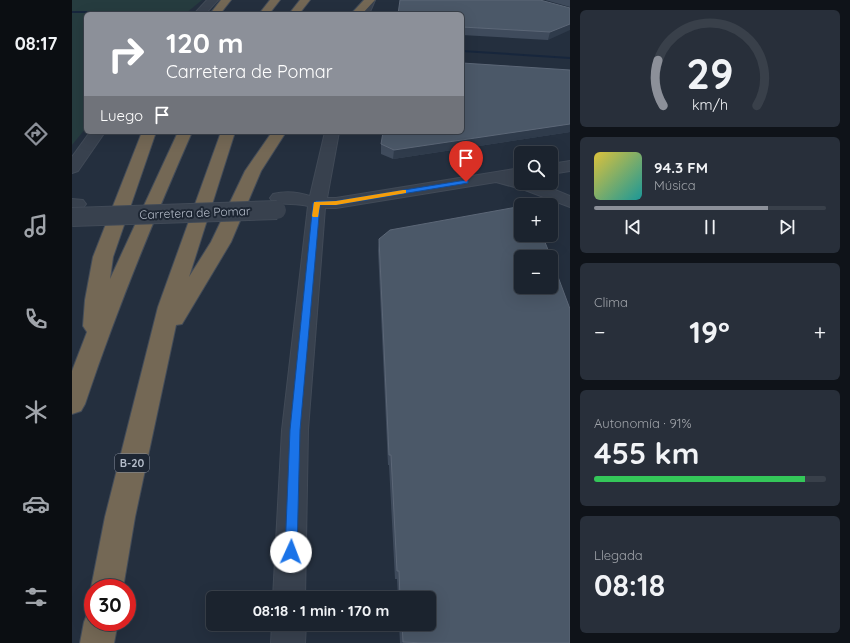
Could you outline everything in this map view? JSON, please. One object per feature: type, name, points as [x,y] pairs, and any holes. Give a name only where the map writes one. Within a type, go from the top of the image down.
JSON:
[{"type":"highway","points":[[217,12],[226,0]]},
{"type":"highway","points":[[266,12],[275,0]]},
{"type":"highway","points":[[296,12],[305,0]]},
{"type":"highway","points":[[358,12],[370,0]]},
{"type":"highway","points":[[93,345],[96,300],[103,257],[148,134]]},
{"type":"highway","points":[[72,404],[93,345],[144,223],[184,134]]},
{"type":"highway","name":"B-20","points":[[109,579],[120,517],[160,339],[171,299],[227,134]]},
{"type":"highway","points":[[160,339],[221,242],[253,171],[278,134]]},
{"type":"highway","points":[[97,643],[99,631]]},
{"type":"street","points":[[200,12],[213,0]]},
{"type":"street","points":[[365,12],[370,0]]},
{"type":"street","points":[[72,168],[97,134]]},
{"type":"street","points":[[289,591],[295,430],[316,203],[332,134]]},
{"type":"street","points":[[561,167],[570,183]]},
{"type":"street","name":"Carretera de Pomar","points":[[74,208],[278,204],[297,210],[316,203],[336,203],[514,174]]},
{"type":"street","points":[[495,177],[531,186],[570,202]]},
{"type":"street","points":[[288,643],[289,631]]},
{"type":"green space","points":[[72,0],[202,0],[187,12],[84,12],[84,130],[72,145]]},
{"type":"building","points":[[400,0],[540,0],[570,8],[570,24],[550,32],[464,27],[464,12],[398,12]]},
{"type":"building","points":[[464,63],[570,70],[570,124],[394,150],[381,144],[383,134],[464,134]]},
{"type":"building","points":[[514,208],[514,242],[545,242],[548,250],[514,250],[514,294],[558,294],[558,277],[570,309],[570,643],[403,642],[402,631],[436,631],[436,591],[400,591],[399,571],[397,571],[391,455],[389,455],[379,239],[390,230]]},
{"type":"waterway","points":[[72,12],[167,12]]},
{"type":"waterway","points":[[464,51],[570,58]]},
{"type":"slow traffic","points":[[315,216],[316,203],[336,203],[403,192]]},
{"type":"route","points":[[291,552],[295,430],[316,203],[336,203],[466,182]]}]
